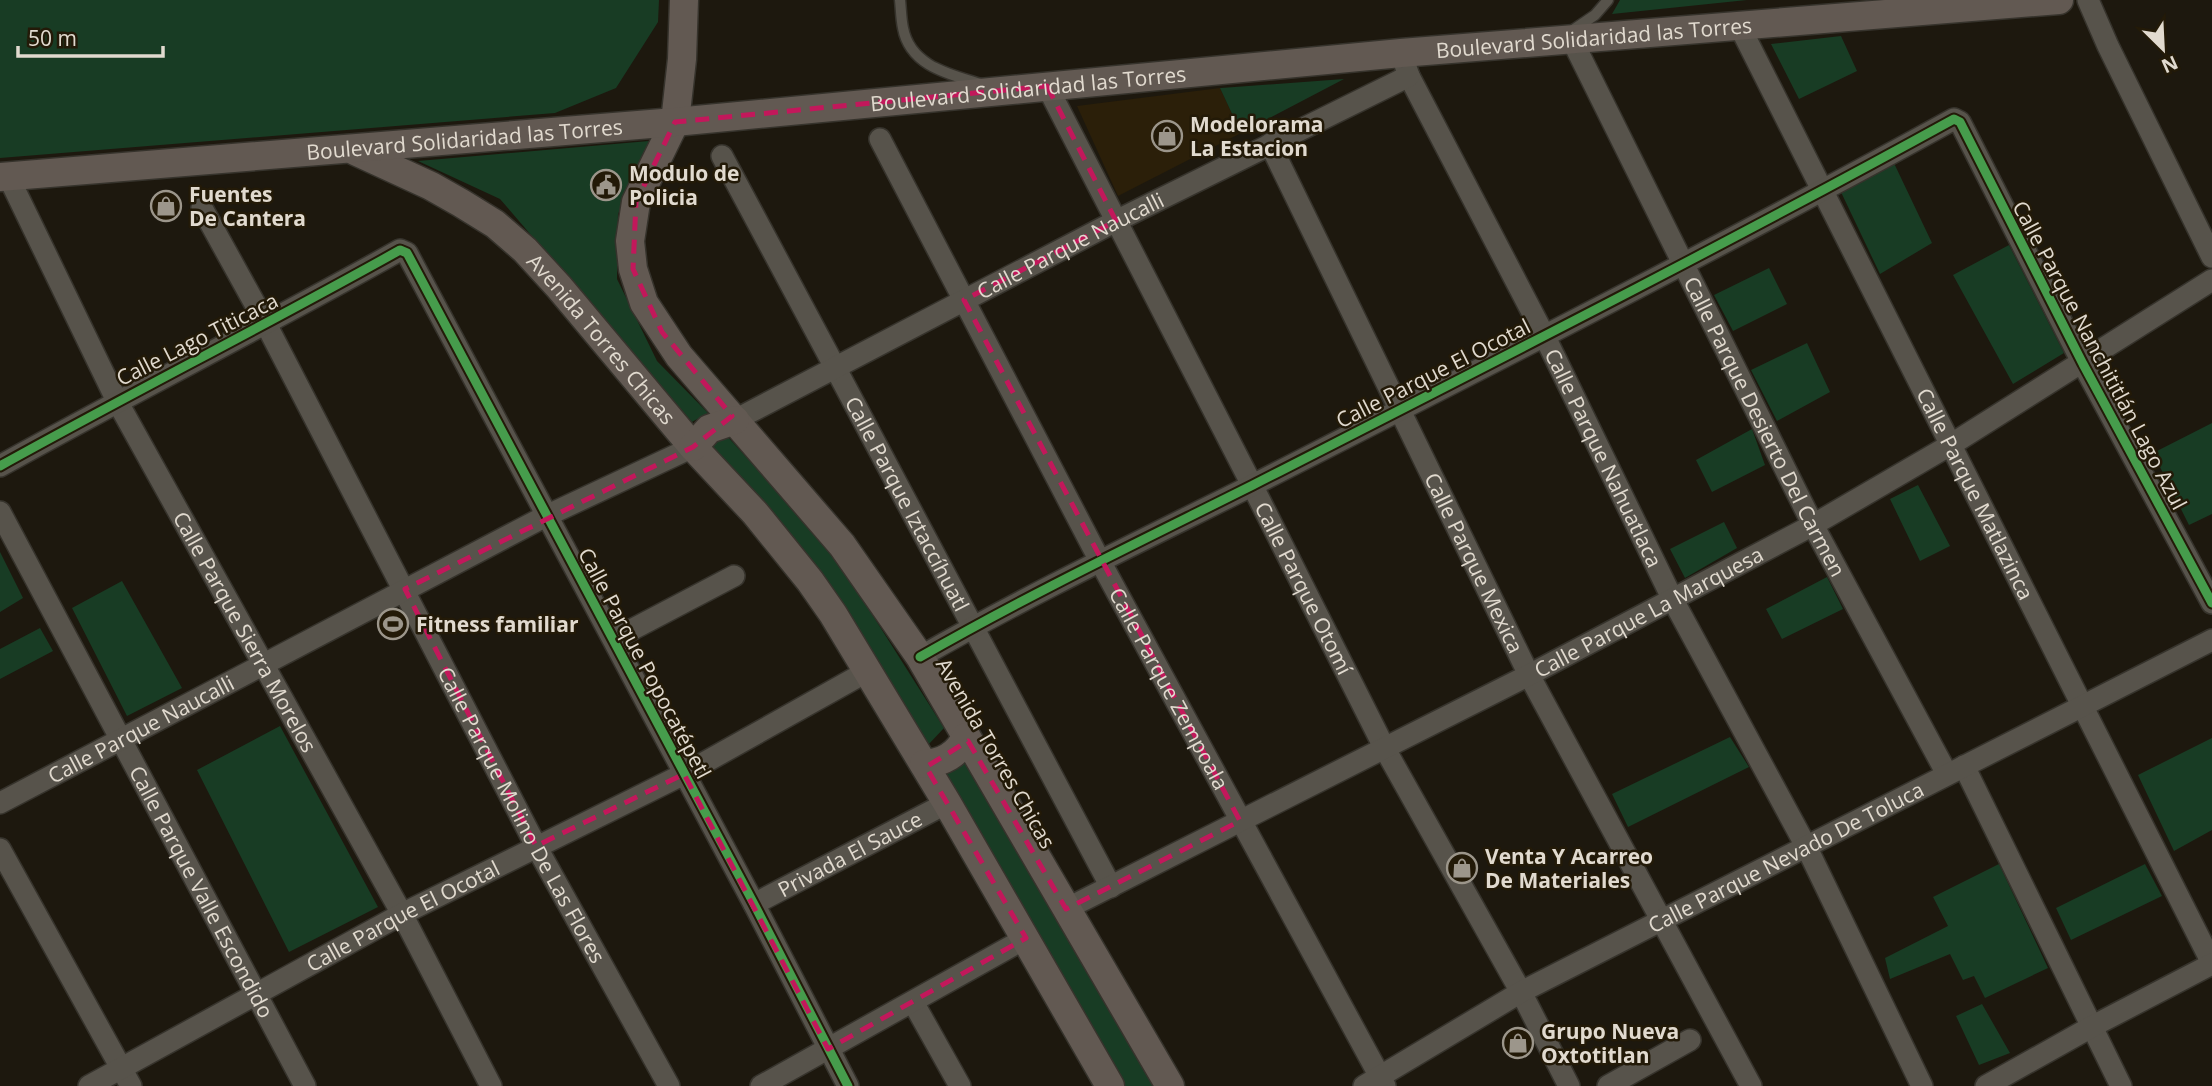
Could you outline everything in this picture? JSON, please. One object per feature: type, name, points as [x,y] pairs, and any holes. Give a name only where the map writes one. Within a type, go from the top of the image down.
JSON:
[{"type":"main road","name":"Avenida Torres Chicas","points":[[684,0],[682,59],[675,122],[636,202],[630,241],[633,269],[644,303],[679,356],[842,545],[920,657],[1170,1086]]},
{"type":"main road","name":"Boulevard Solidaridad las Torres","points":[[4,177],[675,122],[1047,86],[1405,64],[1560,41],[2059,0]]},
{"type":"main road","name":"Avenida Torres Chicas","points":[[352,149],[431,186],[495,224],[524,250],[559,287],[693,447],[755,513],[833,614],[947,803],[1110,1086]]},
{"type":"main road","points":[[693,447],[709,429],[735,420]]},
{"type":"main road","points":[[924,764],[933,764],[955,753],[966,737]]},
{"type":"street","points":[[2088,0],[2212,257]]},
{"type":"street","name":"Calle Parque Matlazinca","points":[[1740,25],[2212,963]]},
{"type":"street","name":"Calle Parque Desierto Del Carmen","points":[[1560,41],[1682,265],[1813,525],[1956,769],[2093,1026],[2121,1086]]},
{"type":"street","name":"Calle Parque Naucalli","points":[[735,420],[1116,221],[1270,144],[1405,64]]},
{"type":"street","name":"Calle Parque Nahuatlaca","points":[[1405,64],[1544,335],[1673,600],[1807,848],[1922,1086]]},
{"type":"street","name":"Calle Parque Otomí","points":[[1047,86],[1385,749],[1521,992],[1569,1086]]},
{"type":"street","name":"Calle Parque El Ocotal","points":[[920,657],[1100,561],[1682,265],[1954,119],[1960,122]]},
{"type":"street","name":"Calle Parque Nanchititlán Lago Azul","points":[[1960,122],[2082,364],[2212,603]]},
{"type":"street","name":"Calle Parque Zempoala","points":[[880,139],[1377,1083]]},
{"type":"street","name":"Calle Parque Mexica","points":[[1270,144],[1529,675],[1751,1086]]},
{"type":"street","name":"Calle Parque Iztaccíhuatl","points":[[722,156],[1111,887]]},
{"type":"street","name":"Calle Parque Sierra Morelos","points":[[4,177],[117,401],[402,914],[491,1086]]},
{"type":"street","name":"Calle Parque Molino De Las Flores","points":[[202,208],[405,589],[536,846],[669,1086]]},
{"type":"street","name":"Calle Lago Titicaca","points":[[0,466],[400,250],[410,256]]},
{"type":"street","name":"Calle Parque Popocatépetl","points":[[410,256],[848,1086]]},
{"type":"street","name":"Calle Parque La Marquesa","points":[[1066,909],[1529,675],[1813,525],[1952,444],[2212,280]]},
{"type":"street","name":"Calle Parque Naucalli","points":[[0,803],[546,516],[693,447]]},
{"type":"street","name":"Calle Parque Valle Escondido","points":[[0,512],[305,1086]]},
{"type":"street","points":[[614,639],[734,576]]},
{"type":"street","name":"Calle Parque Nevado De Toluca","points":[[1377,1083],[1521,992],[2212,640]]},
{"type":"street","name":"Calle Parque El Ocotal","points":[[89,1086],[127,1077],[256,993],[402,914],[684,774],[866,672]]},
{"type":"street","name":"Privada El Sauce","points":[[754,904],[947,803]]},
{"type":"street","points":[[0,849],[127,1077]]},
{"type":"street","points":[[761,1086],[1026,938]]},
{"type":"street","points":[[1986,1086],[2212,963]]},
{"type":"street","points":[[913,1002],[960,1086]]},
{"type":"street","points":[[1608,1086],[1690,1040]]},
{"type":"lane","points":[[900,0],[907,41],[921,60],[940,71],[1003,90]]},
{"type":"lane","points":[[1560,41],[1595,15],[1608,0]]},
{"type":"highlighted area","points":[[1047,86],[1116,221],[964,300],[1240,821],[1066,909],[968,741],[926,767],[1026,938],[828,1049],[684,774],[536,846],[405,589],[693,447],[732,416],[662,332],[633,269],[636,202],[675,122]]},
{"type":"shaded area","points":[[1220,88],[1241,133],[1118,196],[1077,106]]},
{"type":"green space","points":[[0,0],[659,0],[658,22],[616,88],[555,113],[0,158]]},
{"type":"green space","points":[[1620,0],[1747,0],[1612,14]]},
{"type":"green space","points":[[1841,36],[1857,71],[1799,99],[1771,44]]},
{"type":"green space","points":[[1344,79],[1241,133],[1220,88],[1221,88]]},
{"type":"green space","points":[[649,141],[618,214],[617,279],[657,361],[708,413],[692,422],[500,199],[418,161]]},
{"type":"green space","points":[[1892,159],[1932,243],[1880,274],[1840,190]]},
{"type":"green space","points":[[2009,245],[2064,353],[2013,384],[1953,275]]},
{"type":"green space","points":[[1769,268],[1787,304],[1733,331],[1714,295]]},
{"type":"green space","points":[[1807,343],[1830,392],[1777,421],[1751,370]]},
{"type":"green space","points":[[2212,423],[2212,514],[2189,525],[2153,453]]},
{"type":"green space","points":[[1752,429],[1765,465],[1712,492],[1696,460]]},
{"type":"green space","points":[[726,435],[832,551],[944,728],[928,745],[709,447]]},
{"type":"green space","points":[[1918,485],[1950,546],[1920,561],[1890,499]]},
{"type":"green space","points":[[1724,522],[1737,548],[1685,578],[1670,549]]},
{"type":"green space","points":[[0,552],[23,598],[0,612]]},
{"type":"green space","points":[[1827,577],[1843,609],[1782,639],[1766,609]]},
{"type":"green space","points":[[122,581],[182,688],[127,716],[72,608]]},
{"type":"green space","points":[[40,628],[53,651],[0,679],[0,649]]},
{"type":"green space","points":[[280,726],[378,907],[289,952],[197,770]]},
{"type":"green space","points":[[1730,737],[1749,767],[1628,827],[1612,794]]},
{"type":"green space","points":[[2212,738],[2212,830],[2174,851],[2138,775]]},
{"type":"green space","points":[[962,759],[1153,1086],[1122,1086],[942,773]]},
{"type":"green space","points":[[1999,864],[2048,968],[1985,998],[1974,976],[1963,980],[1950,954],[1890,979],[1885,958],[1948,926],[1933,897]]},
{"type":"green space","points":[[2145,864],[2162,896],[2071,940],[2056,908]]},
{"type":"green space","points":[[1982,1004],[2010,1053],[1979,1065],[1956,1016]]},
{"type":"cycle path","points":[[920,657],[1043,590],[1605,305],[1954,119],[1960,122],[2083,364],[2212,603]]},
{"type":"cycle path","points":[[0,466],[400,250],[407,253],[848,1086]]},
{"type":"place","name":"Modelorama La Estacion","points":[[1167,136]]},
{"type":"place","name":"Modulo de Policia","points":[[606,185]]},
{"type":"place","name":"Fuentes De Cantera","points":[[166,206]]},
{"type":"place","name":"Fitness familiar","points":[[393,624]]},
{"type":"place","name":"Venta Y Acarreo De Materiales","points":[[1462,868]]},
{"type":"place","name":"Grupo Nueva Oxtotitlan","points":[[1518,1043]]}]
